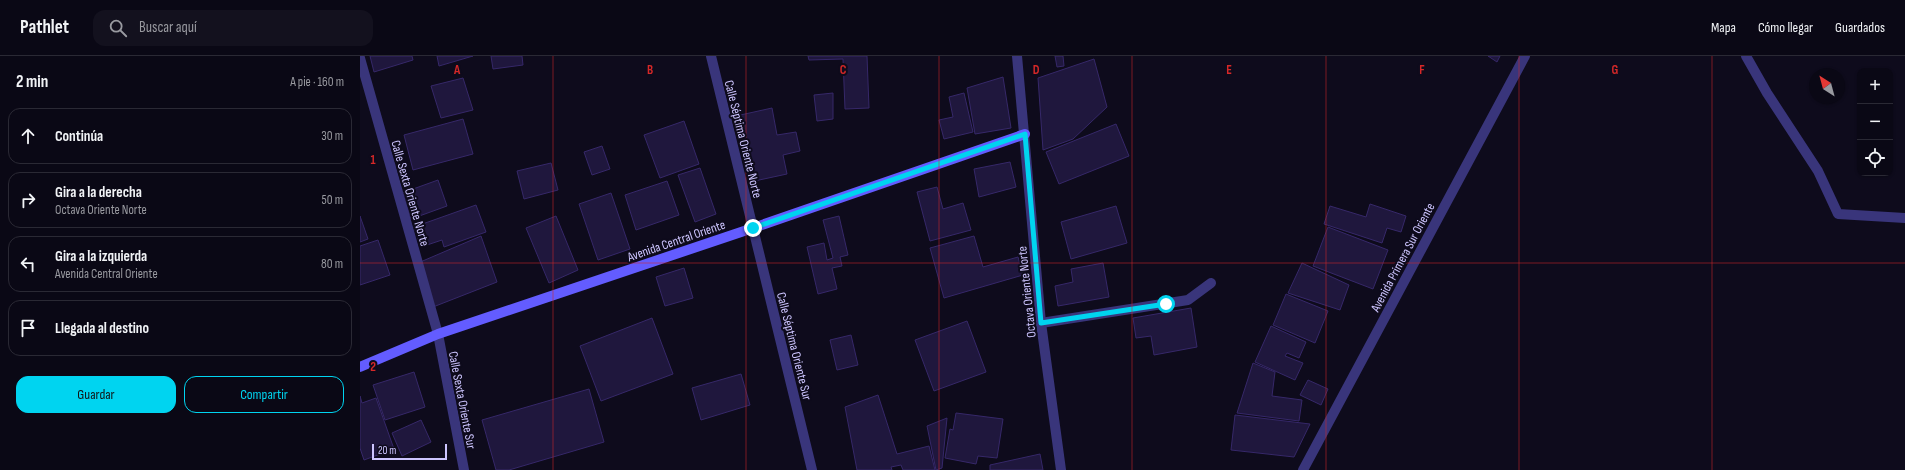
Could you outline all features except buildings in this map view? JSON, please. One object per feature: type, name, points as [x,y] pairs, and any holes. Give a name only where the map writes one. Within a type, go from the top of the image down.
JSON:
[{"type":"street","name":"Calle Séptima Oriente Norte","points":[[711,56],[753,228]]},
{"type":"street","name":"Octava Oriente Norte","points":[[1017,56],[1041,323],[1062,470]]},
{"type":"street","name":"Avenida Primera Sur Oriente","points":[[1303,470],[1525,56]]},
{"type":"street","points":[[1746,56],[1767,93],[1818,171],[1838,214],[1905,218]]},
{"type":"street","name":"Calle Sexta Oriente Norte","points":[[360,58],[438,334]]},
{"type":"street","name":"Avenida Central Oriente","points":[[360,367],[438,334],[753,228],[1025,134]]},
{"type":"street","name":"Calle Séptima Oriente Sur","points":[[753,228],[812,470]]},
{"type":"street","points":[[1041,323],[1188,300],[1211,283]]},
{"type":"street","name":"Calle Sexta Oriente Sur","points":[[438,334],[464,470]]},
{"type":"route","points":[[753,228],[1025,134],[1041,323],[1166,304]]}]
